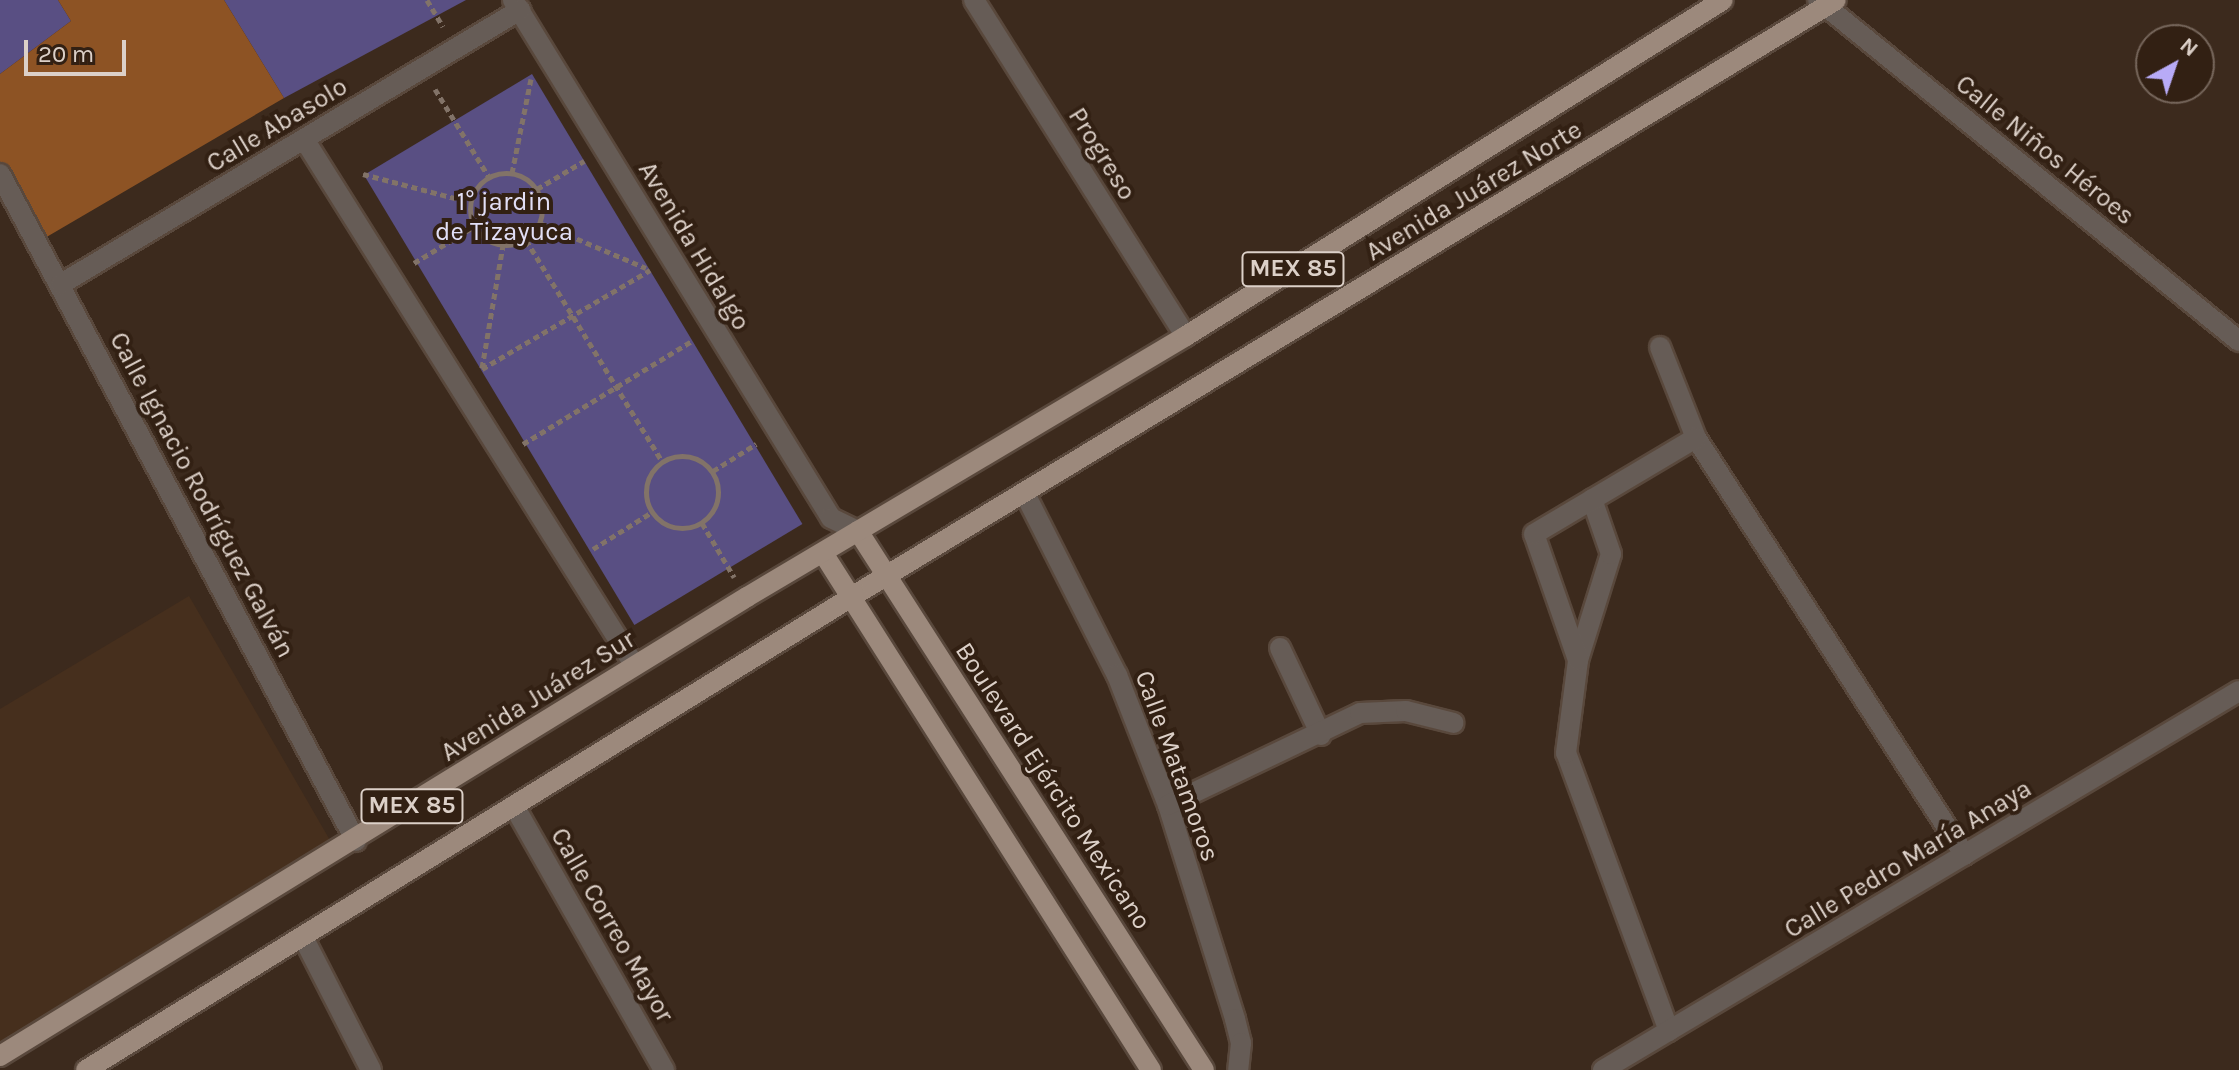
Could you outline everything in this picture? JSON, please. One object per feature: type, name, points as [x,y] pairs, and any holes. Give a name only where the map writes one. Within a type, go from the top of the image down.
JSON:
[{"type":"main road","name":"Avenida Juárez Norte","points":[[858,531],[1186,336],[1723,0]]},
{"type":"main road","name":"Avenida Juárez Norte","points":[[851,598],[1827,2]]},
{"type":"main road","name":"Avenida Juárez Sur","points":[[0,1056],[356,841],[858,531]]},
{"type":"main road","name":"Boulevard Ejército Mexicano","points":[[858,531],[1204,1070]]},
{"type":"main road","points":[[823,553],[1151,1070]]},
{"type":"main road","name":"MEX 85","points":[[86,1070],[851,598]]},
{"type":"street","name":"Progreso","points":[[974,0],[1186,336]]},
{"type":"street","name":"Calle Niños Héroes","points":[[1827,2],[2239,341]]},
{"type":"street","name":"Calle Abasolo","points":[[61,284],[423,68],[516,5]]},
{"type":"street","name":"Avenida Hidalgo","points":[[516,5],[831,518]]},
{"type":"street","points":[[304,139],[635,666]]},
{"type":"street","name":"Calle Ignacio Rodríguez Galván","points":[[0,174],[356,841]]},
{"type":"street","points":[[1660,347],[1696,438],[1965,855]]},
{"type":"street","points":[[1578,660],[1534,534],[1696,438]]},
{"type":"street","name":"Calle Matamoros","points":[[1025,494],[1117,675],[1168,805],[1235,1019],[1241,1043],[1238,1070]]},
{"type":"street","points":[[1592,499],[1611,554],[1578,660],[1566,753],[1669,1031]]},
{"type":"street","points":[[823,553],[831,518],[858,531]]},
{"type":"street","points":[[1280,648],[1321,735]]},
{"type":"street","name":"Calle Pedro María Anaya","points":[[1603,1070],[2239,691]]},
{"type":"street","points":[[1168,805],[1372,711],[1406,711],[1454,723]]},
{"type":"street","name":"Calle Correo Mayor","points":[[514,806],[664,1070]]},
{"type":"street","points":[[303,937],[371,1070]]},
{"type":"path","points":[[423,68],[489,177]]},
{"type":"path","points":[[512,173],[532,74]]},
{"type":"path","points":[[537,189],[585,161]]},
{"type":"path","points":[[512,173],[537,189],[543,211],[540,223],[526,240],[503,245],[482,236],[475,226],[470,202],[489,177],[512,173]]},
{"type":"path","points":[[363,174],[470,202]]},
{"type":"path","points":[[503,245],[482,369],[650,270],[540,223]]},
{"type":"path","points":[[416,261],[475,226]]},
{"type":"path","points":[[526,240],[662,461]]},
{"type":"path","points":[[527,442],[693,340]]},
{"type":"path","points":[[713,471],[755,445]]},
{"type":"path","points":[[694,457],[713,471],[719,494],[702,523],[679,528],[652,512],[646,485],[662,461],[694,457]]},
{"type":"path","points":[[592,550],[652,512]]},
{"type":"path","points":[[702,523],[728,568]]},
{"type":"shaded area","points":[[189,596],[331,842],[0,1042],[0,709]]},
{"type":"green space","points":[[0,0],[58,0],[71,21],[0,74]]},
{"type":"green space","points":[[224,0],[466,0],[284,98]]},
{"type":"green space","name":"1° jardin de Tizayuca","points":[[532,74],[802,524],[634,625],[364,175]]},
{"type":"building","points":[[58,0],[224,0],[284,98],[38,242],[0,167],[0,74],[71,21]]}]
